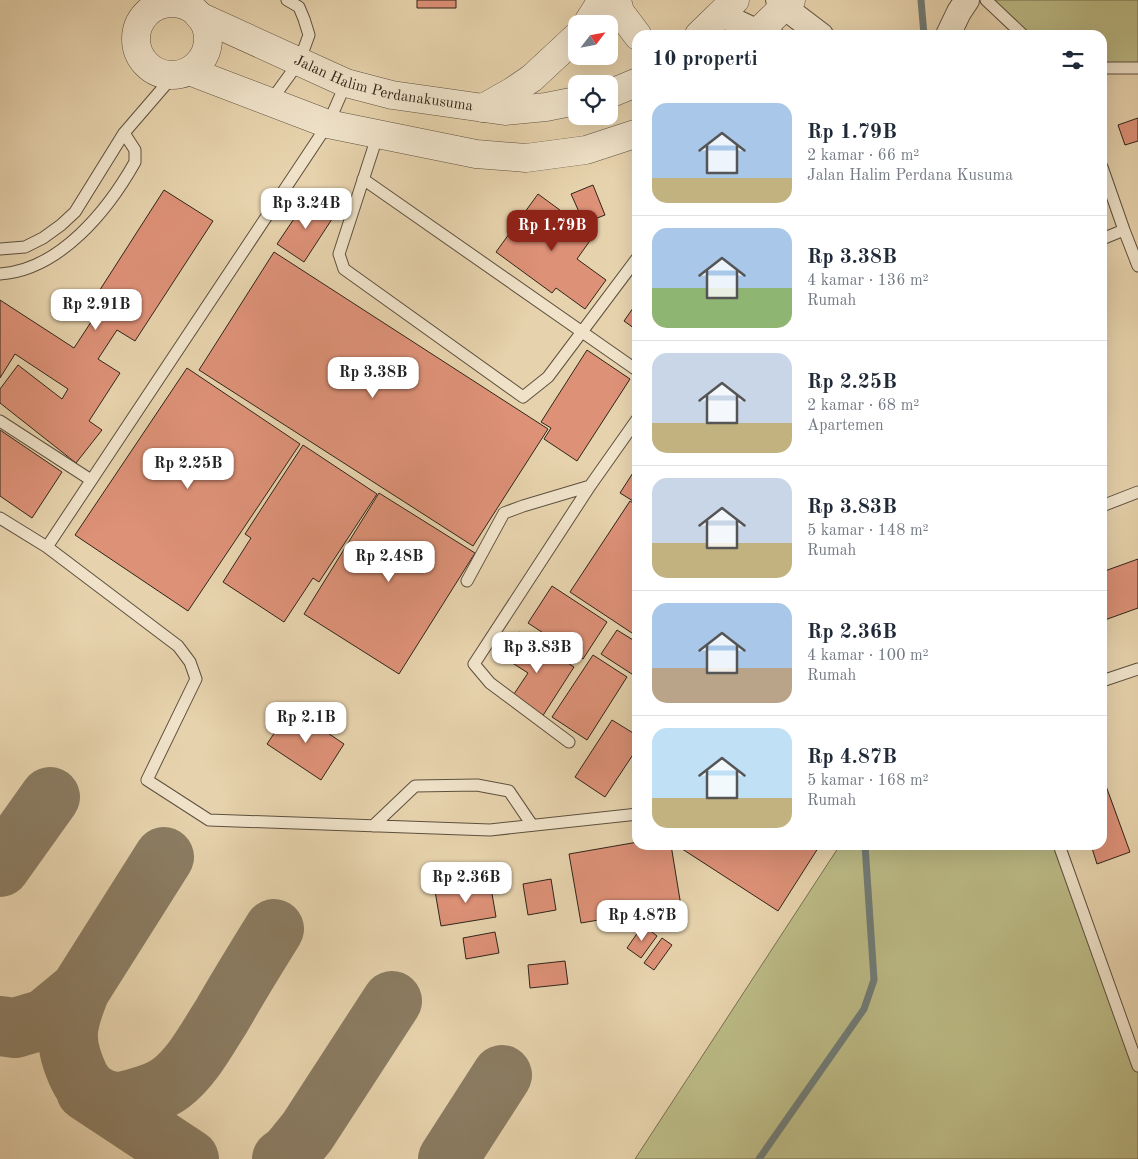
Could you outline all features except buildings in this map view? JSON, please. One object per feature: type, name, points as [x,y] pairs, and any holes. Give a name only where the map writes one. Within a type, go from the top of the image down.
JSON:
[{"type":"street","points":[[593,15],[602,0]]},
{"type":"street","points":[[617,0],[620,12],[634,30]]},
{"type":"street","points":[[950,30],[958,12],[967,0]]},
{"type":"street","points":[[764,30],[784,2],[815,30]]},
{"type":"street","points":[[181,73],[197,64],[203,56],[207,46],[204,25],[181,5],[161,5],[146,15],[137,31],[136,44],[140,57],[149,67],[161,74],[181,73],[270,102],[328,124],[476,154],[526,158],[586,150],[632,135]]},
{"type":"street","name":"Jalan Halim Perdanakusuma","points":[[181,5],[346,83],[392,95],[506,111],[568,103]]},
{"type":"street","points":[[704,30],[727,7],[756,30]]},
{"type":"street","points":[[483,108],[532,78],[568,44]]},
{"type":"street","points":[[618,90],[632,84]]},
{"type":"lane","points":[[270,102],[299,62],[310,35],[299,7],[287,0]]},
{"type":"lane","points":[[986,0],[1019,30]]},
{"type":"lane","points":[[1107,68],[1138,68]]},
{"type":"lane","points":[[0,249],[24,247],[43,238],[75,212],[124,133],[181,73]]},
{"type":"lane","points":[[47,547],[328,124],[346,83]]},
{"type":"lane","points":[[0,274],[37,265],[69,244],[93,223],[135,162],[135,150],[124,133]]},
{"type":"lane","points":[[378,134],[339,254],[344,269],[523,397],[548,376],[632,264]]},
{"type":"lane","points":[[363,179],[632,367]]},
{"type":"lane","points":[[1107,181],[1138,266]]},
{"type":"lane","points":[[1107,237],[1124,230]]},
{"type":"lane","points":[[0,421],[91,480]]},
{"type":"lane","points":[[569,742],[490,683],[474,664],[590,486],[632,426]]},
{"type":"lane","points":[[467,582],[504,513],[590,486]]},
{"type":"lane","points":[[1107,504],[1138,492]]},
{"type":"lane","points":[[0,518],[47,547],[178,646],[190,662],[196,680],[148,780],[209,820],[490,830],[632,815]]},
{"type":"lane","points":[[1107,680],[1138,669]]},
{"type":"lane","points":[[373,826],[415,786],[477,786],[509,791],[532,825]]},
{"type":"lane","points":[[1061,850],[1138,1066]]},
{"type":"shaded area","points":[[986,0],[1138,0],[1138,68],[1107,68],[1107,30],[1018,30]]},
{"type":"shaded area","points":[[837,850],[1057,850],[1138,1064],[1138,1159],[635,1159]]},
{"type":"waterway","points":[[921,0],[924,30]]},
{"type":"waterway","points":[[759,1159],[864,1009],[874,980],[865,850]]},
{"type":"taxiway","points":[[0,867],[50,797]]},
{"type":"taxiway","points":[[0,1026],[15,1028],[45,1019],[80,990],[164,857]]},
{"type":"taxiway","points":[[80,990],[69,1023],[68,1033],[70,1053],[79,1077],[92,1093],[105,1100],[118,1102],[143,1096],[171,1083],[193,1061],[274,929]]},
{"type":"taxiway","points":[[282,1159],[290,1153],[307,1132],[392,1001]]},
{"type":"taxiway","points":[[448,1159],[502,1075]]},
{"type":"taxiway","points":[[86,1091],[189,1159]]}]
